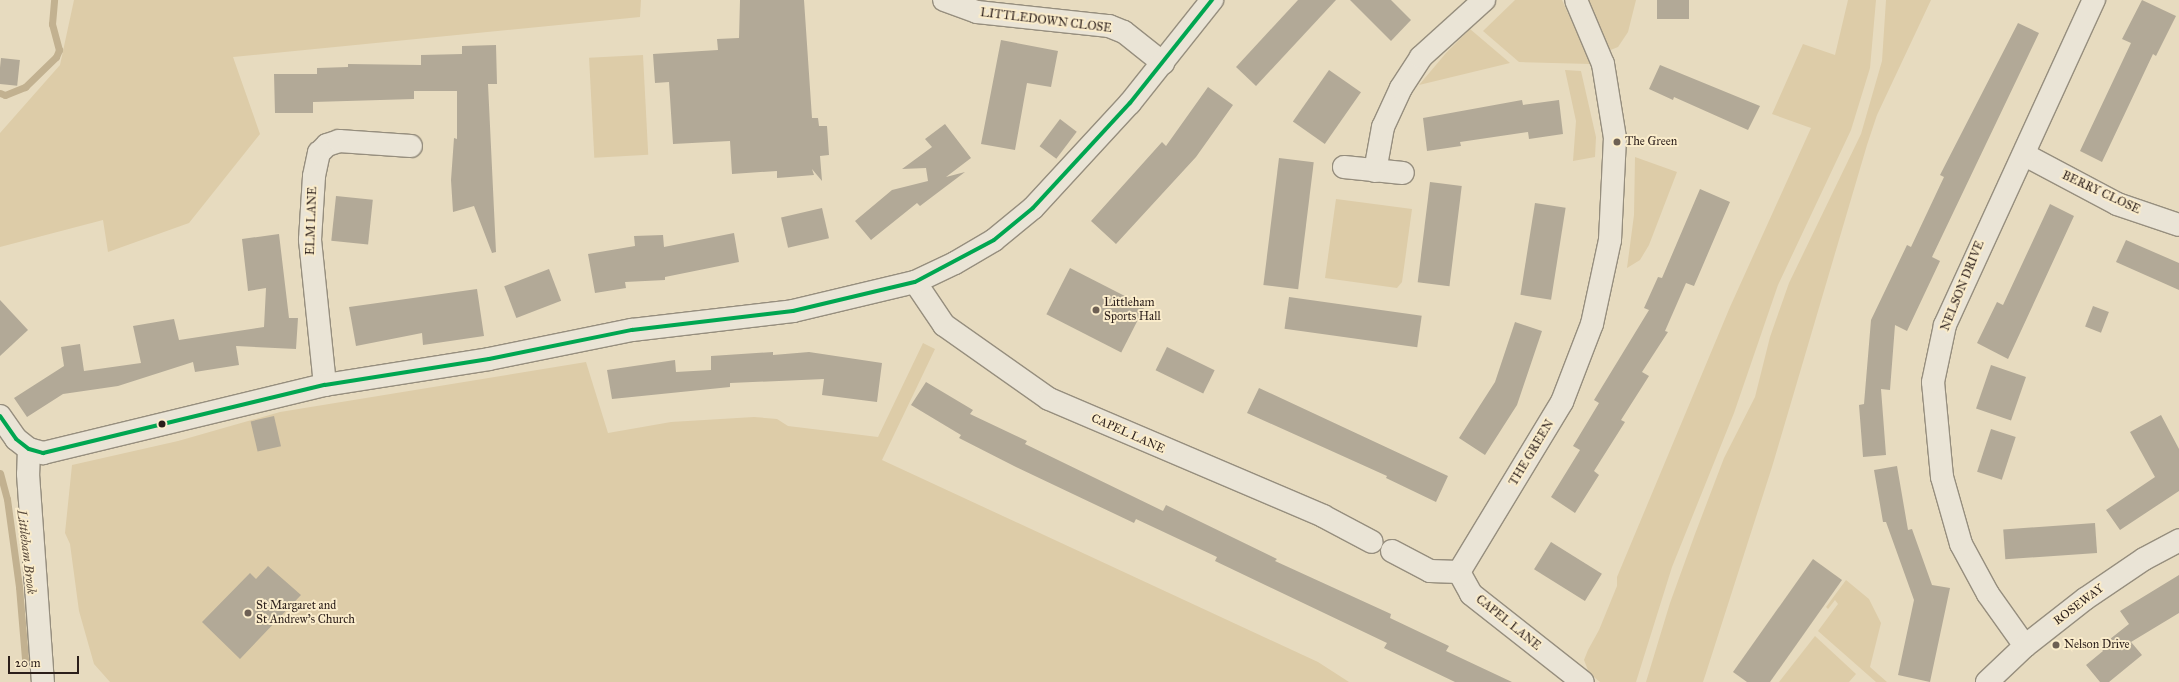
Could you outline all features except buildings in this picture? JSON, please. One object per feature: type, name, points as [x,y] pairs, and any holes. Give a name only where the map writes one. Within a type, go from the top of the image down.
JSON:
[{"type":"street","name":"LITTLEDOWN CLOSE","points":[[944,0],[977,12],[1108,26],[1124,32],[1163,63]]},
{"type":"street","points":[[0,416],[16,439],[29,449],[43,453],[325,385],[489,359],[632,330],[793,311],[915,282],[956,263],[994,240],[1033,208],[1089,150],[1163,63],[1212,0]]},
{"type":"street","points":[[1375,171],[1383,127],[1400,88],[1421,57],[1484,0]]},
{"type":"street","name":"THE GREEN","points":[[1459,572],[1562,402],[1592,324],[1610,240],[1615,138],[1603,64],[1576,0]]},
{"type":"street","name":"NELSON DRIVE","points":[[2025,646],[1988,594],[1961,544],[1942,477],[1933,382],[1945,325],[1981,240],[2025,155],[2094,0]]},
{"type":"street","name":"ELM LANE","points":[[325,385],[310,240],[314,176],[319,153],[327,145],[339,141],[411,146]]},
{"type":"street","name":"BERRY CLOSE","points":[[2025,155],[2117,204],[2179,224]]},
{"type":"street","points":[[1344,167],[1375,171],[1404,172]]},
{"type":"street","name":"CAPEL LANE","points":[[915,282],[944,325],[1049,399],[1323,516],[1372,542]]},
{"type":"street","points":[[29,449],[28,474],[44,682]]},
{"type":"street","name":"ROSEWAY","points":[[1987,682],[2025,646],[2085,599],[2144,559],[2179,540]]},
{"type":"street","points":[[1392,551],[1430,571],[1459,572]]},
{"type":"street","name":"CAPEL LANE","points":[[1459,572],[1471,594],[1583,682]]},
{"type":"shaded area","points":[[74,0],[641,0],[640,17],[233,57],[260,134],[189,223],[108,252],[103,220],[0,247],[0,133],[60,65]]},
{"type":"shaded area","points":[[1515,0],[1562,0],[1591,64],[1519,62],[1483,31]]},
{"type":"shaded area","points":[[1586,0],[1636,0],[1628,32],[1618,47],[1608,51]]},
{"type":"shaded area","points":[[1848,0],[1876,0],[1870,68],[1851,130],[1778,285],[1734,413],[1672,567],[1636,682],[1600,682],[1589,673],[1584,660],[1599,630],[1617,586],[1617,577],[1730,307],[1811,128],[1772,114],[1803,44],[1835,55]]},
{"type":"shaded area","points":[[1886,0],[1931,0],[1877,115],[1772,467],[1703,682],[1646,682],[1670,603],[1724,458],[1755,397],[1770,337],[1789,283],[1861,134],[1882,61]]},
{"type":"shaded area","points":[[1470,29],[1510,63],[1419,85],[1446,53]]},
{"type":"shaded area","points":[[643,55],[648,155],[594,158],[589,58]]},
{"type":"shaded area","points":[[1565,70],[1581,71],[1596,137],[1595,157],[1573,161],[1576,121]]},
{"type":"shaded area","points":[[1635,157],[1677,172],[1649,245],[1640,260],[1627,268],[1634,215]]},
{"type":"shaded area","points":[[1336,199],[1412,209],[1402,282],[1397,288],[1325,278]]},
{"type":"shaded area","points":[[923,343],[935,349],[882,460],[1318,662],[1349,682],[110,682],[94,664],[79,611],[70,544],[65,533],[72,465],[178,441],[280,412],[586,362],[608,433],[671,422],[754,417],[777,419],[788,426],[878,437]]},
{"type":"shaded area","points":[[1846,580],[1869,599],[1881,623],[1870,667],[1887,682],[1876,682],[1818,631],[1838,604],[1835,600],[1828,609],[1826,607]]},
{"type":"shaded area","points":[[1815,636],[1856,674],[1849,682],[1779,682]]},
{"type":"waterway","name":"Littleham Brook","points":[[0,93],[5,95],[25,87],[56,57],[59,50],[52,24],[54,0]]},
{"type":"waterway","name":"Littleham Brook","points":[[0,473],[7,499],[19,587],[25,659]]},
{"type":"transit line","points":[[0,416],[16,439],[29,449],[43,453],[325,385],[489,359],[632,330],[793,311],[915,282],[994,240],[1033,208],[1130,103],[1212,0]]},
{"type":"place","name":"The Green","points":[[1617,142]]},
{"type":"place","name":"Littleham Sports Hall","points":[[1096,310]]},
{"type":"place","name":"St Margaret and St Andrew's Church","points":[[248,613]]},
{"type":"place","name":"Nelson Drive","points":[[2056,645]]}]
